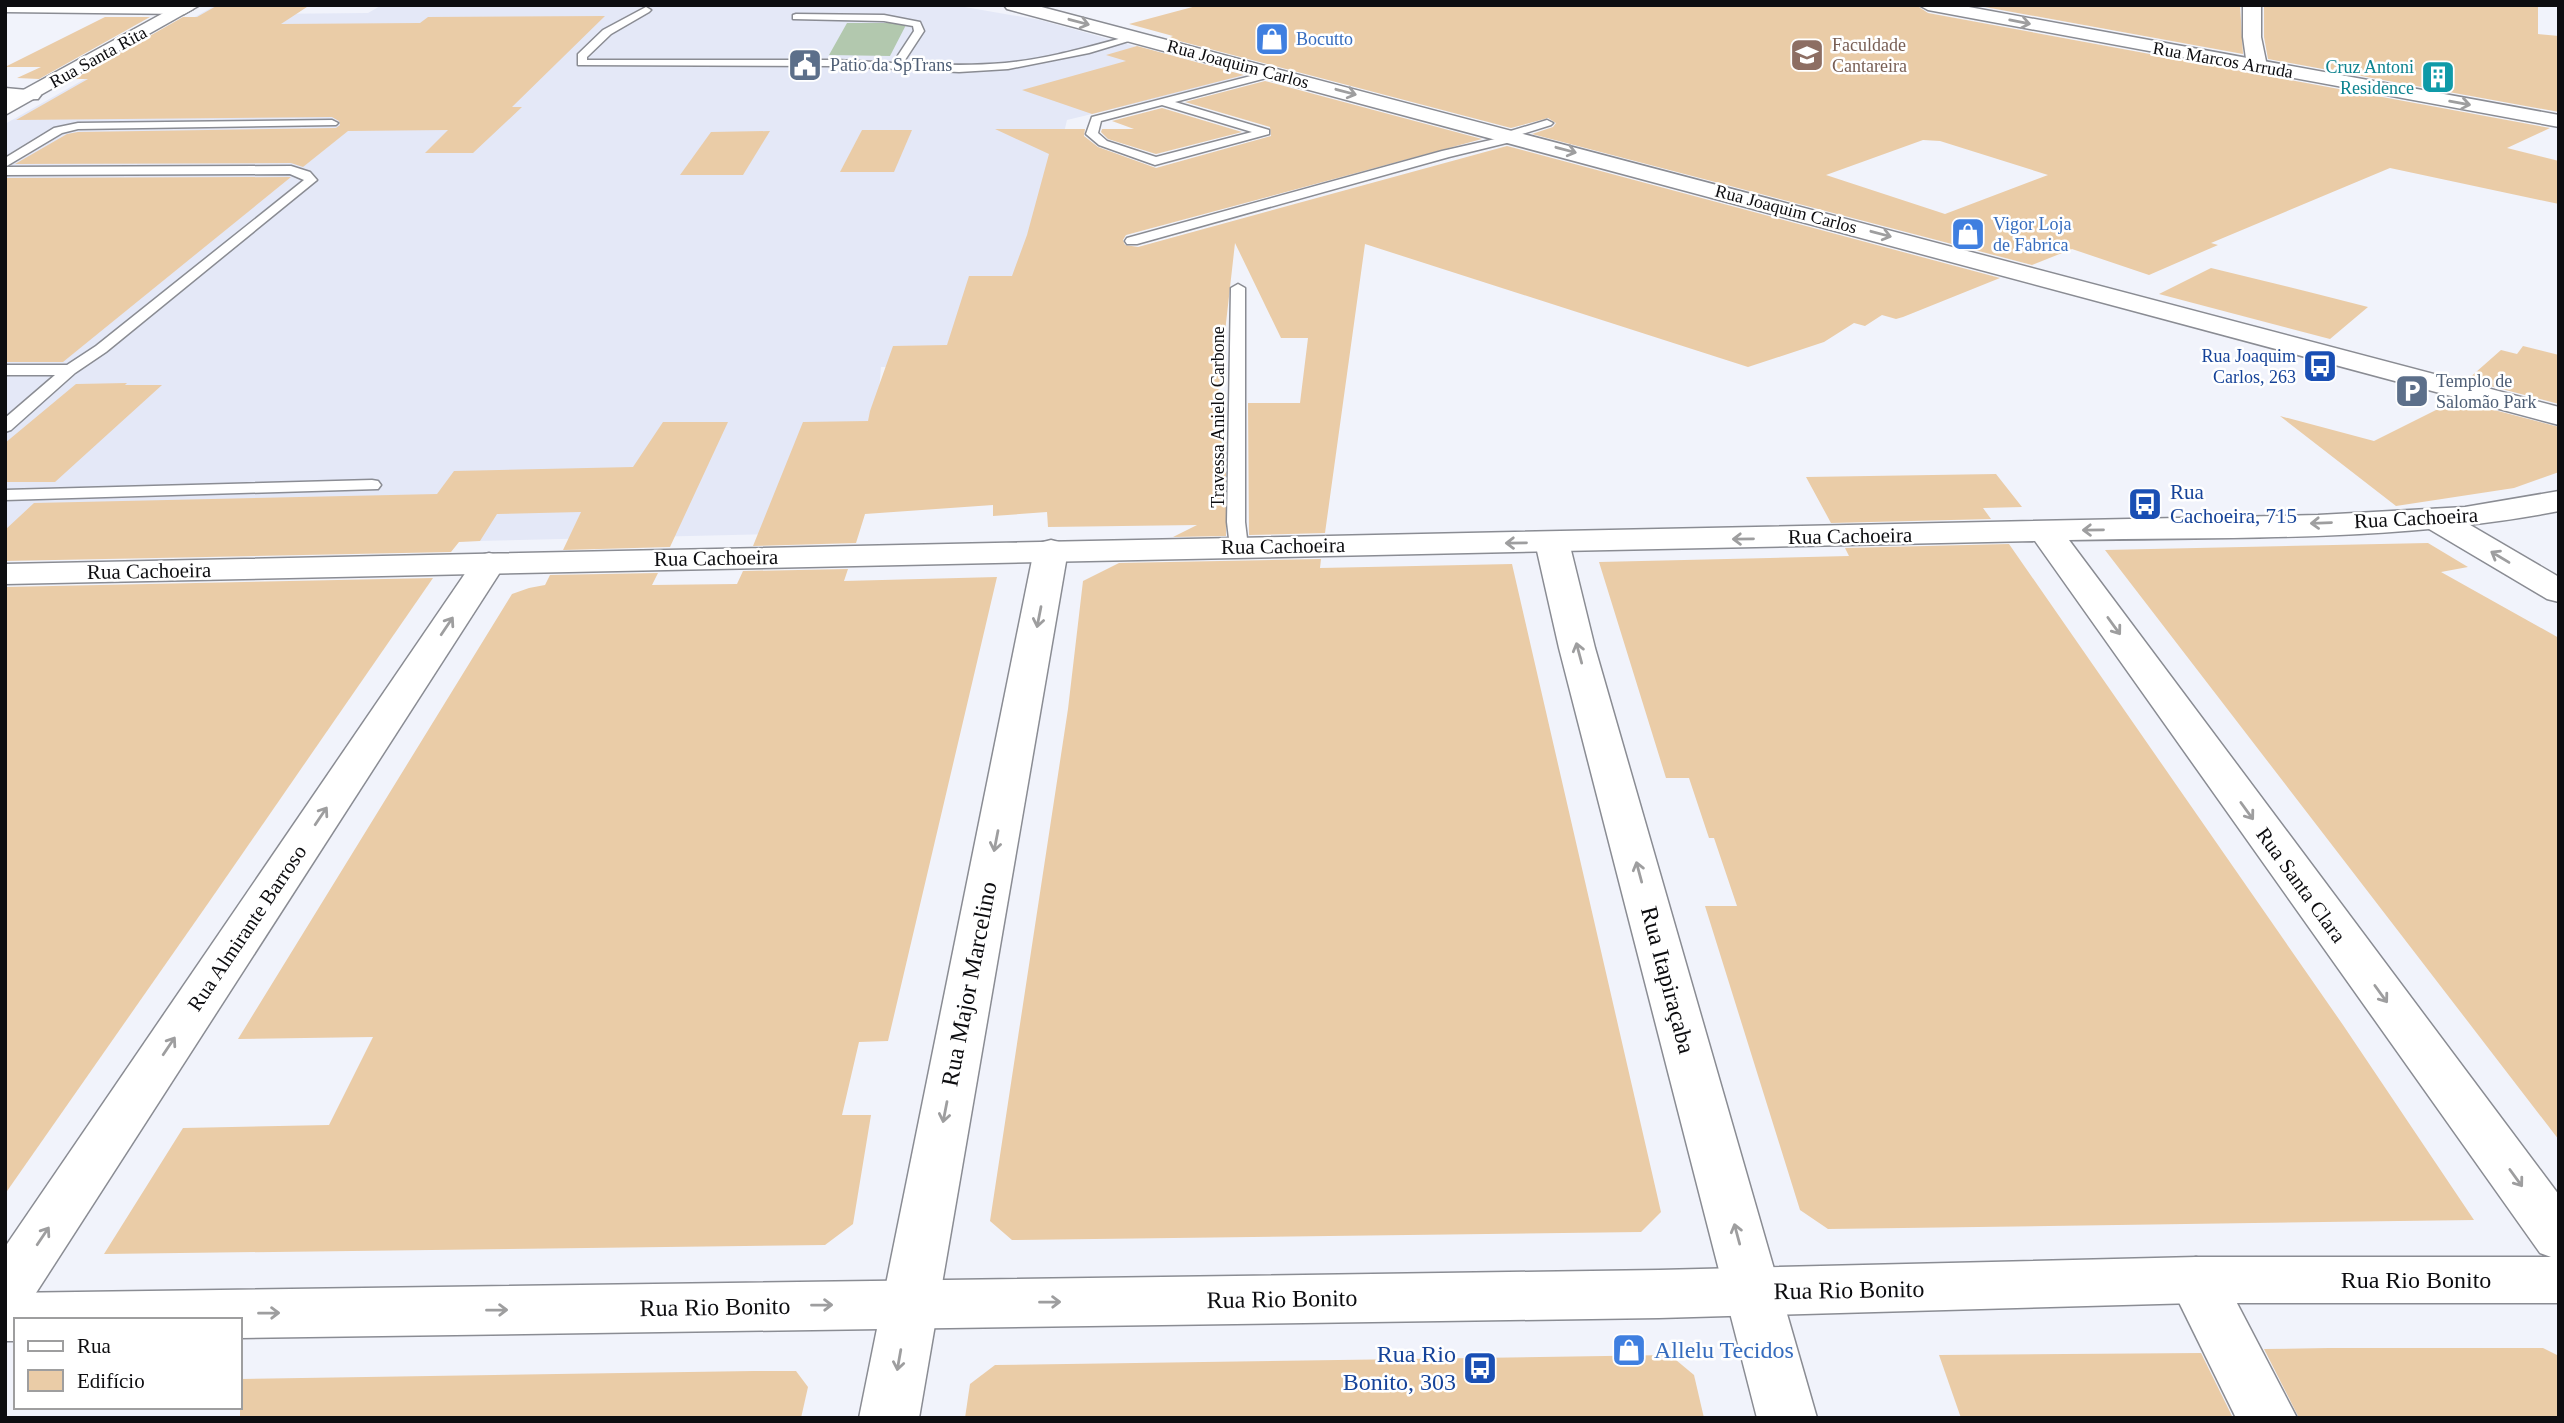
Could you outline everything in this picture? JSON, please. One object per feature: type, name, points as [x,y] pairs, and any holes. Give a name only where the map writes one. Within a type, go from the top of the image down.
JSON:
[{"type":"street","name":"Rua Joaquim Carlos","points":[[1013,5],[2559,415]]},
{"type":"street","name":"Rua Marcos Arruda","points":[[1928,5],[2559,121]]},
{"type":"street","points":[[2252,5],[2252,37],[2257,66]]},
{"type":"street","points":[[5,6],[188,7]]},
{"type":"street","name":"Rua Santa Rita","points":[[5,109],[188,7]]},
{"type":"street","points":[[5,94],[31,94]]},
{"type":"street","name":"Rua Cachoeira","points":[[5,574],[2045,531],[2436,519],[2508,513],[2559,501]]},
{"type":"street","points":[[2436,519],[2559,592]]},
{"type":"street","name":"Rua Santa Clara","points":[[2045,531],[2559,1237]]},
{"type":"street","name":"Rua Itapiraçaba","points":[[1552,542],[1577,648],[1787,1418]]},
{"type":"street","name":"Rua Major Marcelino","points":[[889,1418],[1051,550]]},
{"type":"street","name":"Rua Almirante Barroso","points":[[5,1293],[489,563]]},
{"type":"street","points":[[2196,1280],[2267,1418]]},
{"type":"street","name":"Rua Rio Bonito","points":[[5,1317],[1753,1292],[2196,1280],[2559,1280]]},
{"type":"lane","points":[[651,7],[607,32],[582,56],[582,63],[836,62],[959,69],[1008,66],[1089,50],[1137,37]]},
{"type":"lane","points":[[796,17],[884,18],[907,20],[917,24],[919,31],[895,67]]},
{"type":"lane","points":[[1163,102],[1265,132],[1156,161],[1111,146],[1092,134],[1096,120],[1163,102],[1274,73]]},
{"type":"lane","points":[[5,163],[58,130],[78,126],[332,123]]},
{"type":"lane","points":[[1132,241],[1514,136],[1547,123]]},
{"type":"lane","points":[[1446,154],[1482,128]]},
{"type":"lane","points":[[5,171],[291,170],[306,175],[311,180],[101,349],[70,370],[5,427]]},
{"type":"lane","name":"Travessa Anielo Carbone","points":[[1238,288],[1236,522],[1239,547]]},
{"type":"lane","points":[[5,370],[70,370]]},
{"type":"lane","points":[[5,495],[372,485]]},
{"type":"shaded area","points":[[216,5],[273,5],[262,14],[368,13],[382,5],[953,5],[1040,20],[1246,77],[1067,120],[1008,366],[881,367],[870,498],[859,532],[5,552],[5,124]]},
{"type":"green space","points":[[847,23],[907,23],[890,56],[829,55]]},
{"type":"building","points":[[218,5],[310,5],[281,24],[420,23],[428,17],[605,16],[512,107],[522,107],[473,153],[425,153],[448,130],[348,131],[303,167],[291,163],[15,164],[67,134],[78,132],[336,128],[340,125],[339,121],[332,117],[16,120],[88,79],[74,79],[183,17],[197,17]]},
{"type":"building","points":[[1200,5],[1916,5],[1928,13],[2550,128],[2507,148],[2559,161],[2559,204],[2390,168],[2211,243],[2218,245],[2149,275],[2072,249],[2032,265],[1532,134],[1553,127],[1556,123],[1548,118],[1511,128],[1168,38],[1173,36],[1129,24]],"holes":[[[1923,140],[1940,141],[2048,175],[1945,214],[1826,175]]]},
{"type":"building","points":[[1974,5],[2240,5],[2243,54]]},
{"type":"building","points":[[2264,5],[2538,5],[2538,34],[2559,36],[2559,112],[2268,59],[2264,37]]},
{"type":"building","points":[[105,17],[150,17],[39,79],[17,78],[41,67],[5,67]]},
{"type":"building","points":[[1137,46],[1244,75],[1092,114],[1022,90],[1126,61],[1106,55]]},
{"type":"building","points":[[1265,81],[1482,139],[1126,235],[1123,240],[1125,245],[1138,247],[1507,146],[2000,278],[1903,317],[1896,319],[1882,315],[1865,326],[1854,323],[1824,342],[1748,367],[1365,244],[1325,533],[1249,535],[1248,403],[1300,403],[1308,338],[1281,338],[1235,243],[1217,403],[1226,403],[1226,536],[1173,537],[1197,525],[1048,527],[1047,512],[993,516],[993,505],[865,514],[856,543],[753,546],[803,422],[868,421],[893,346],[947,345],[969,276],[1012,276],[1027,235],[1049,154],[995,129],[1085,129],[1084,136],[1098,147],[1156,168],[1271,136],[1270,127],[1185,102]]},
{"type":"building","points":[[1162,108],[1242,132],[1156,154],[1108,139],[1101,132],[1102,129],[1134,129],[1112,121]]},
{"type":"building","points":[[862,130],[912,130],[894,172],[840,172]]},
{"type":"building","points":[[770,131],[743,175],[680,175],[711,132]]},
{"type":"building","points":[[291,177],[63,362],[5,362],[5,178]]},
{"type":"building","points":[[2211,268],[2368,307],[2330,339],[2159,294]]},
{"type":"building","points":[[2523,346],[2559,355],[2559,404],[2467,380],[2501,350],[2517,354]]},
{"type":"building","points":[[127,383],[125,385],[162,385],[55,482],[5,482],[5,443],[76,384]]},
{"type":"building","points":[[2452,399],[2559,427],[2559,472],[2514,488],[2396,506],[2280,416],[2374,441],[2448,404]]},
{"type":"building","points":[[663,422],[728,422],[670,547],[563,550],[581,512],[497,514],[480,541],[459,542],[451,552],[5,561],[5,530],[34,503],[437,494],[454,471],[633,467]]},
{"type":"building","points":[[1996,474],[2022,507],[1983,508],[1991,519],[1831,523],[1806,477]]},
{"type":"building","points":[[2428,543],[2468,567],[2441,572],[2559,638],[2559,1140],[2105,550]]},
{"type":"building","points":[[2009,544],[2343,1025],[2474,1220],[1828,1229],[1800,1210],[1705,906],[1737,906],[1714,838],[1709,838],[1689,778],[1666,778],[1599,562],[1849,556],[1845,548]]},
{"type":"building","points":[[1321,559],[1320,568],[1512,564],[1661,1212],[1641,1232],[1012,1240],[990,1221],[1068,709],[1083,581],[1119,563]]},
{"type":"building","points":[[848,569],[844,581],[997,577],[888,1041],[859,1042],[842,1115],[871,1115],[853,1224],[825,1245],[104,1254],[183,1128],[329,1125],[373,1037],[238,1039],[512,594],[545,585],[550,575],[658,573],[652,585],[737,584],[743,571]]},
{"type":"building","points":[[433,578],[209,902],[5,1194],[5,587]]},
{"type":"building","points":[[2543,1348],[2559,1356],[2559,1418],[2299,1418],[2264,1349]]},
{"type":"building","points":[[2201,1353],[2233,1418],[1961,1418],[1939,1355]]},
{"type":"building","points":[[1670,1355],[1694,1375],[1704,1418],[965,1418],[970,1384],[995,1365]]},
{"type":"building","points":[[796,1371],[808,1387],[801,1418],[240,1418],[242,1379]]},
{"type":"place","name":"Bocutto","points":[[1272,39]]},
{"type":"place","name":"Faculdade Cantareira","points":[[1807,55]]},
{"type":"place","name":"Patio da SpTrans","points":[[805,65]]},
{"type":"place","name":"Cruz Antoni Residence","points":[[2438,77]]},
{"type":"place","name":"Vigor Loja de Fabrica","points":[[1968,234]]},
{"type":"place","name":"Rua Joaquim Carlos, 263","points":[[2320,366]]},
{"type":"place","name":"Templo de Salomão Park","points":[[2412,391]]},
{"type":"place","name":"Rua Cachoeira, 715","points":[[2145,504]]},
{"type":"place","name":"Allelu Tecidos","points":[[1629,1350]]},
{"type":"place","name":"Rua Rio Bonito, 303","points":[[1480,1368]]}]
